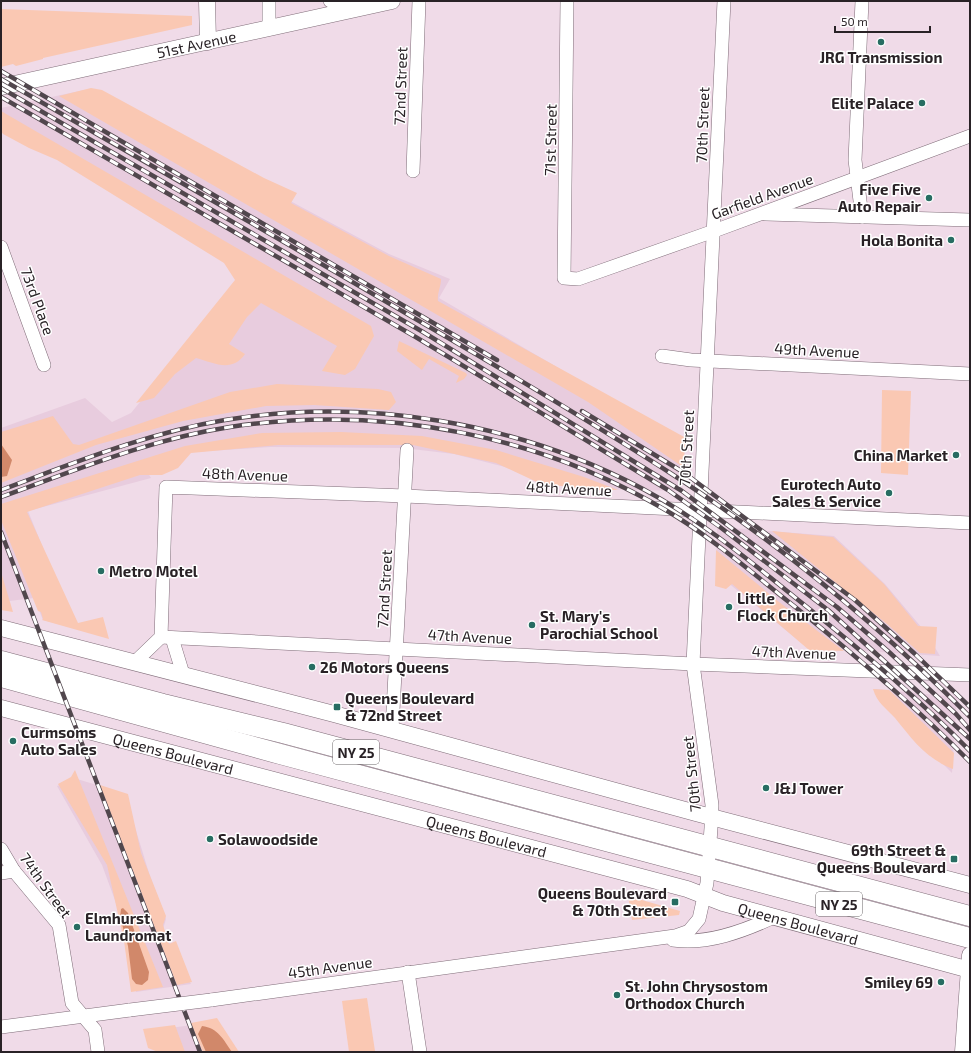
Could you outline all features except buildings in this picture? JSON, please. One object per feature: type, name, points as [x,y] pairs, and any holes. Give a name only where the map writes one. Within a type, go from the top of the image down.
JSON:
[{"type":"main road","name":"NY 25","points":[[1,661],[163,704],[283,733],[970,916]]},
{"type":"main road","name":"Queens Boulevard","points":[[1,677],[280,754],[970,938]]},
{"type":"street","points":[[207,1],[208,42]]},
{"type":"street","points":[[269,1],[269,29]]},
{"type":"street","points":[[330,1],[387,2]]},
{"type":"street","name":"72nd Street","points":[[413,171],[419,1]]},
{"type":"street","name":"71st Street","points":[[564,278],[567,1]]},
{"type":"street","name":"70th Street","points":[[705,896],[712,816],[710,788],[693,664],[724,1]]},
{"type":"street","points":[[862,1],[855,160],[862,217]]},
{"type":"street","name":"51st Avenue","points":[[1,87],[387,2]]},
{"type":"street","name":"Garfield Avenue","points":[[564,278],[578,278],[714,231],[970,136]]},
{"type":"street","points":[[759,214],[970,220]]},
{"type":"street","name":"73rd Place","points":[[1,248],[44,365]]},
{"type":"street","name":"49th Avenue","points":[[662,356],[707,361],[970,374]]},
{"type":"street","name":"72nd Street","points":[[392,729],[406,496],[407,450]]},
{"type":"street","name":"48th Avenue","points":[[166,637],[166,488],[406,496],[970,524]]},
{"type":"street","points":[[1,628],[392,729],[970,885]]},
{"type":"street","points":[[135,662],[166,637],[183,674]]},
{"type":"street","name":"47th Avenue","points":[[166,637],[693,664],[970,675]]},
{"type":"street","name":"Queens Boulevard","points":[[1,708],[677,887],[774,917],[970,965]]},
{"type":"street","name":"74th Street","points":[[1,849],[7,872],[59,925],[72,1003],[95,1030],[98,1052]]},
{"type":"street","name":"45th Avenue","points":[[1,1027],[211,1000],[663,938],[682,934],[695,927],[699,919],[705,896]]},
{"type":"street","name":"45th Avenue","points":[[663,938],[685,942],[705,940],[754,927],[774,917]]},
{"type":"street","points":[[963,1052],[970,965]]},
{"type":"street","points":[[408,972],[420,1052]]},
{"type":"shaded area","points":[[1,9],[192,16],[192,25],[43,58],[16,66],[13,64],[1,67]]},
{"type":"shaded area","points":[[91,88],[102,90],[264,178],[297,193],[291,203],[389,256],[441,279],[438,301],[686,438],[683,467],[588,402],[59,96]]},
{"type":"shaded area","points":[[84,90],[389,254],[450,279],[439,298],[685,442],[682,491],[592,489],[454,454],[403,448],[271,447],[193,452],[142,463],[151,478],[28,511],[76,629],[43,620],[34,598],[1,602],[1,428],[85,398],[112,422],[131,413],[242,277],[223,255],[1,123],[1,108]]},
{"type":"shaded area","points":[[1,111],[371,326],[374,336],[355,369],[345,375],[322,371],[337,346],[261,303],[247,317],[229,344],[245,354],[240,360],[229,365],[222,365],[196,358],[175,374],[154,398],[136,403],[235,280],[224,263],[57,160],[29,148],[3,134],[1,131]]},
{"type":"shaded area","points":[[399,341],[466,373],[467,375],[464,379],[456,383],[459,376],[429,359],[422,370],[397,351]]},
{"type":"shaded area","points":[[277,384],[378,389],[391,392],[396,402],[389,410],[314,405],[266,406],[183,421],[96,445],[1,483],[1,432],[53,416],[73,444],[79,445],[230,392]]},
{"type":"shaded area","points":[[882,390],[911,391],[908,475],[881,473]]},
{"type":"shaded area","points":[[341,432],[422,436],[496,450],[584,477],[618,490],[591,490],[539,483],[496,463],[413,445],[278,445],[191,453],[178,468],[162,475],[140,475],[27,512],[78,623],[103,617],[109,639],[42,620],[41,612],[38,611],[1,520],[1,504],[185,446],[262,433]]},
{"type":"shaded area","points":[[1,444],[12,460],[7,476],[1,477]]},
{"type":"shaded area","points":[[717,527],[834,536],[885,584],[927,634],[940,656],[849,650],[810,650],[716,573]]},
{"type":"shaded area","points":[[772,531],[833,537],[884,584],[918,626],[937,627],[935,654],[920,653],[887,624]]},
{"type":"shaded area","points":[[716,550],[779,602],[844,651],[809,650],[732,584],[726,589],[715,586]]},
{"type":"shaded area","points":[[1,572],[13,612],[1,610]]},
{"type":"shaded area","points":[[873,689],[889,690],[954,753],[953,769],[943,765],[920,748],[895,718],[879,702]]},
{"type":"shaded area","points":[[875,689],[957,697],[952,773],[943,764]]},
{"type":"shaded area","points":[[75,770],[163,987],[131,992],[124,941],[107,865],[58,784],[71,777]]},
{"type":"shaded area","points":[[77,779],[107,788],[126,798],[149,873],[166,919],[163,929],[191,984],[136,992],[127,933],[102,865],[57,786]]},
{"type":"shaded area","points":[[100,785],[128,794],[141,853],[166,916],[163,925],[169,944],[176,941],[192,982],[177,985]]},
{"type":"shaded area","points":[[628,896],[680,911],[679,915],[632,920]]},
{"type":"shaded area","points":[[123,908],[128,913],[149,972],[148,980],[142,985],[136,984],[132,979],[128,946],[120,917],[121,909]]},
{"type":"shaded area","points":[[367,998],[375,1051],[349,1052],[342,1001]]},
{"type":"shaded area","points":[[217,1018],[239,1052],[203,1052],[191,1023]]},
{"type":"shaded area","points":[[216,1022],[238,1052],[161,1052],[154,1030]]},
{"type":"shaded area","points":[[175,1025],[185,1052],[158,1052],[148,1048],[143,1029]]},
{"type":"shaded area","points":[[202,1026],[208,1027],[216,1032],[232,1052],[206,1052],[198,1034]]},
{"type":"railway","points":[[1,71],[497,360]]},
{"type":"railway","points":[[1,79],[267,232],[587,420],[681,480],[758,533],[832,591],[903,653],[970,717]]},
{"type":"railway","points":[[1,88],[423,332],[682,491],[837,607],[889,652],[956,714],[970,730]]},
{"type":"railway","points":[[1,97],[414,336],[668,490],[720,527],[828,610],[970,739]]},
{"type":"railway","points":[[582,411],[683,472],[855,600],[915,654],[970,707]]},
{"type":"railway","points":[[1,490],[83,459],[139,441],[225,420],[278,414],[332,412],[386,414],[439,421],[492,432],[544,447],[595,466],[643,489],[685,514],[745,557],[845,638],[888,674],[970,751]]},
{"type":"railway","points":[[1,497],[114,456],[171,439],[230,427],[288,421],[346,420],[404,424],[461,433],[518,446],[573,465],[626,489],[692,527],[737,560],[862,662],[928,721],[970,762]]},
{"type":"railway","points":[[1,532],[200,1052]]},
{"type":"place","name":"JRG Transmission","points":[[881,42]]},
{"type":"place","name":"Elite Palace","points":[[922,103]]},
{"type":"place","name":"Five Five Auto Repair","points":[[929,198]]},
{"type":"place","name":"Hola Bonita","points":[[951,240]]},
{"type":"place","name":"China Market","points":[[956,455]]},
{"type":"place","name":"Eurotech Auto Sales & Service","points":[[889,493]]},
{"type":"place","name":"Metro Motel","points":[[101,571]]},
{"type":"place","name":"Little Flock Church","points":[[729,607]]},
{"type":"place","name":"St. Mary's Parochial School","points":[[532,625]]},
{"type":"place","name":"26 Motors Queens","points":[[312,667]]},
{"type":"place","name":"Queens Boulevard & 72nd Street","points":[[337,707]]},
{"type":"place","name":"Curmsoms Auto Sales","points":[[13,741]]},
{"type":"place","name":"J&J Tower","points":[[766,788]]},
{"type":"place","name":"Solawoodside","points":[[210,839]]},
{"type":"place","name":"69th Street & Queens Boulevard","points":[[954,859]]},
{"type":"place","name":"Queens Boulevard & 70th Street","points":[[675,902]]},
{"type":"place","name":"Elmhurst Laundromat","points":[[77,927]]},
{"type":"place","name":"Smiley 69","points":[[941,982]]},
{"type":"place","name":"St. John Chrysostom Orthodox Church","points":[[617,995]]}]
